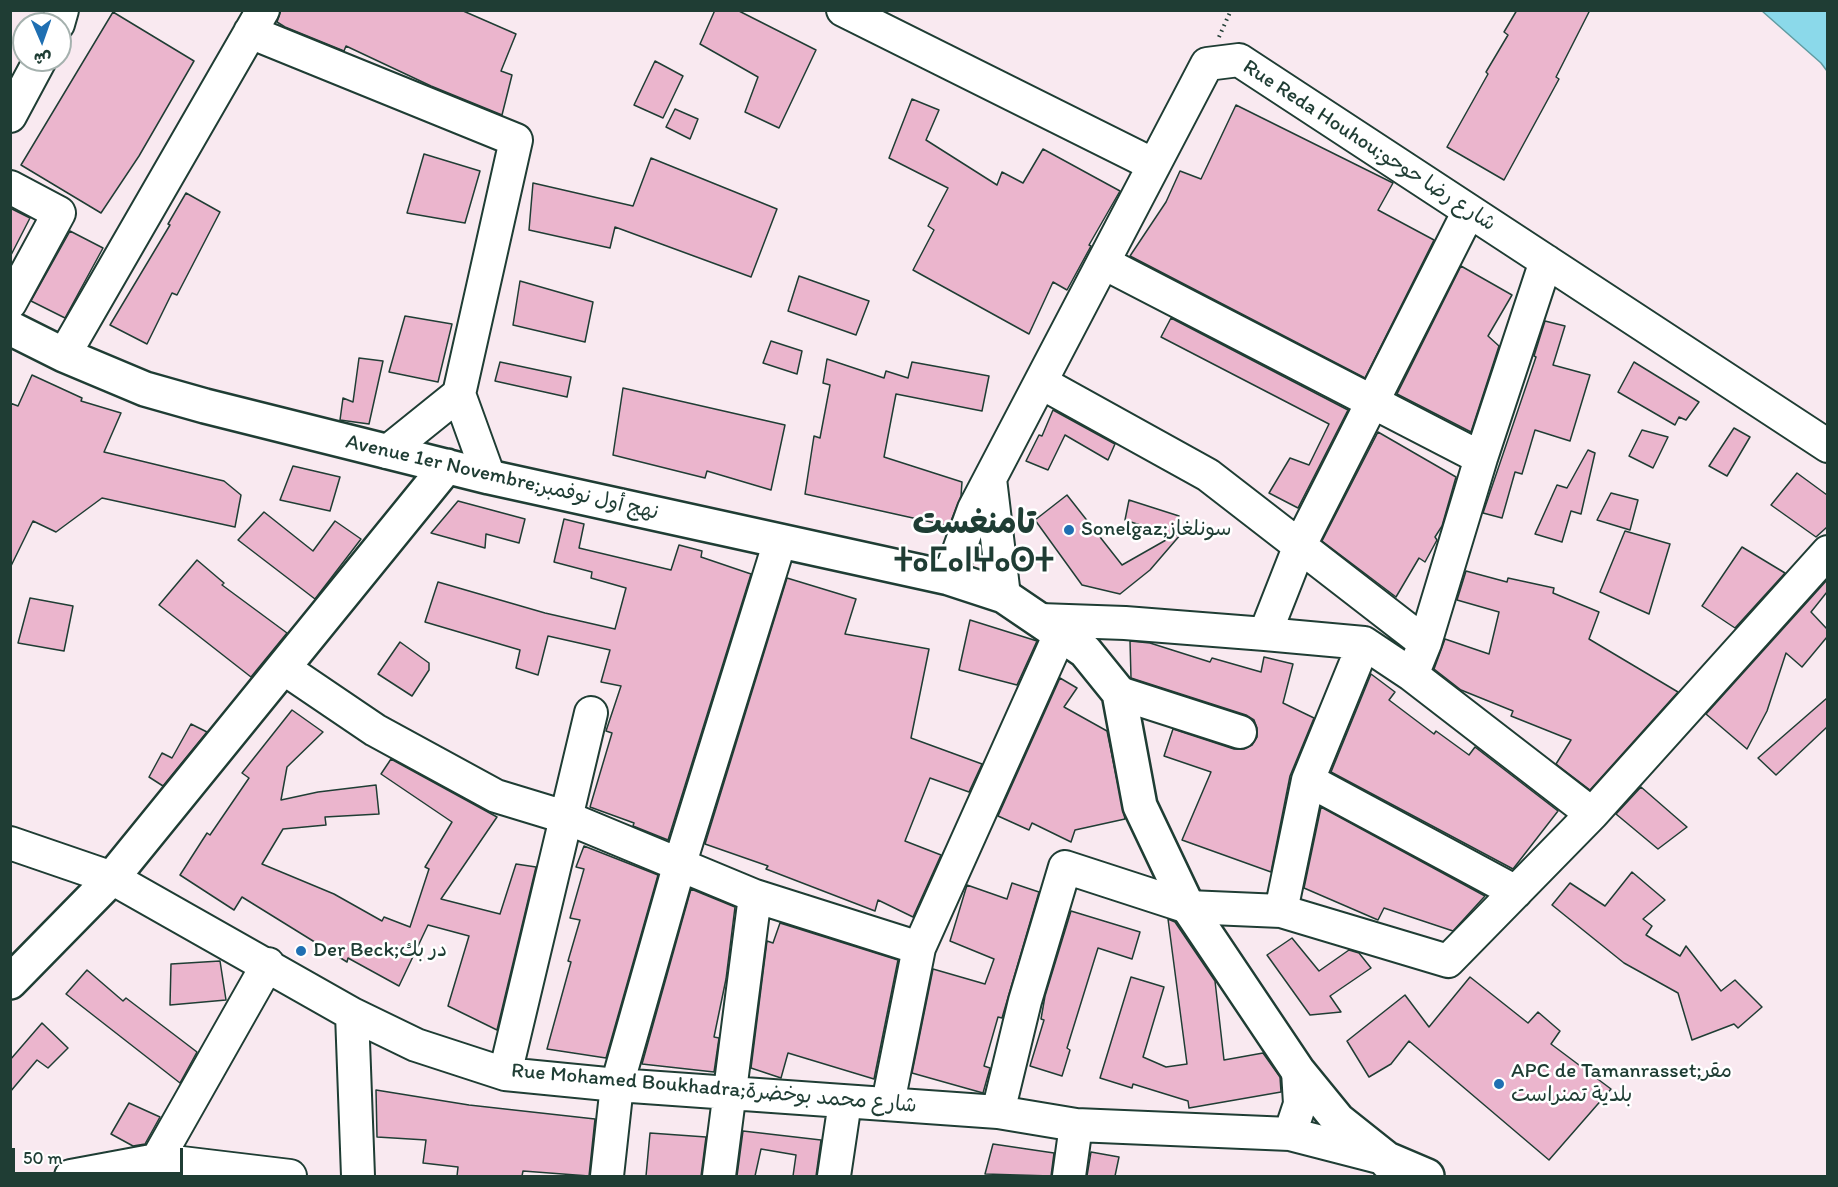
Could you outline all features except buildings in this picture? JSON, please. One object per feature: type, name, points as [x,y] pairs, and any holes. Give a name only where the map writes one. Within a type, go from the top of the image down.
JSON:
[{"type":"main road","name":"Avenue 1er Novembre;نهج أول نوفمبر","points":[[10,328],[64,355],[145,389],[489,477],[949,578],[1004,596],[1085,651],[1119,693]]},
{"type":"main road","points":[[10,982],[112,878],[285,669],[447,466]]},
{"type":"main road","points":[[1119,693],[1140,806],[1188,907],[1298,1071],[1338,1120],[1389,1168],[1427,1176]]},
{"type":"street","points":[[843,10],[1155,165]]},
{"type":"street","points":[[64,355],[257,21],[516,140],[459,394],[489,477]]},
{"type":"street","name":"Rue Reda Houhou;شارع رضا حوحو","points":[[949,578],[962,537],[990,479],[1207,64],[1239,60],[1827,446]]},
{"type":"street","points":[[10,116],[34,72]]},
{"type":"street","points":[[10,188],[59,213],[10,303]]},
{"type":"street","points":[[1265,634],[1300,545],[1469,211]]},
{"type":"street","points":[[1412,675],[1425,643],[1481,458],[1546,261]]},
{"type":"street","points":[[1104,264],[1481,458]]},
{"type":"street","points":[[1042,383],[1208,475],[1425,643]]},
{"type":"street","points":[[387,452],[459,394]]},
{"type":"street","points":[[990,479],[1004,596]]},
{"type":"street","points":[[607,1176],[617,1085],[680,863],[780,541]]},
{"type":"street","points":[[998,1112],[1025,1001],[1065,867],[1188,907],[1281,911],[1448,961],[1592,814],[1827,552]]},
{"type":"street","points":[[888,1103],[919,948],[1050,627],[1125,622],[1364,643],[1412,675],[1592,814]]},
{"type":"street","points":[[1281,911],[1308,780],[1364,643]]},
{"type":"street","points":[[285,669],[375,730],[496,796],[565,817],[755,896],[919,948]]},
{"type":"street","points":[[1119,693],[1240,732]]},
{"type":"street","points":[[505,1074],[591,713]]},
{"type":"street","points":[[1308,780],[1516,892]]},
{"type":"street","name":"Rue Mohamed Boukhadra;شارع محمد بوخضرة","points":[[10,843],[112,878],[268,964],[352,1014],[416,1045],[505,1074],[617,1085],[998,1112],[1076,1125],[1290,1134],[1389,1168]]},
{"type":"street","points":[[719,1176],[755,896]]},
{"type":"street","points":[[156,1168],[268,964]]},
{"type":"street","points":[[352,1014],[358,1176]]},
{"type":"street","points":[[1290,1134],[1300,1104],[1298,1071]]},
{"type":"street","points":[[834,1176],[845,1102]]},
{"type":"street","points":[[1069,1176],[1076,1125]]},
{"type":"street","points":[[71,1176],[156,1168],[290,1176]]},
{"type":"water","points":[[1762,11],[1827,11],[1827,71],[1821,63]]},
{"type":"place","name":"Sonelgaz;سونلغاز","points":[[1069,530]]},
{"type":"place","name":"Der Beck;در بك","points":[[301,951]]},
{"type":"place","name":"APC de Tamanrasset;مقر بلدية تمنراست","points":[[1499,1084]]},
{"type":"district","name":"تامنغست ⵜⴰⵎⴰⵏⵖⴰⵙⵜ","points":[[974,544]]}]
